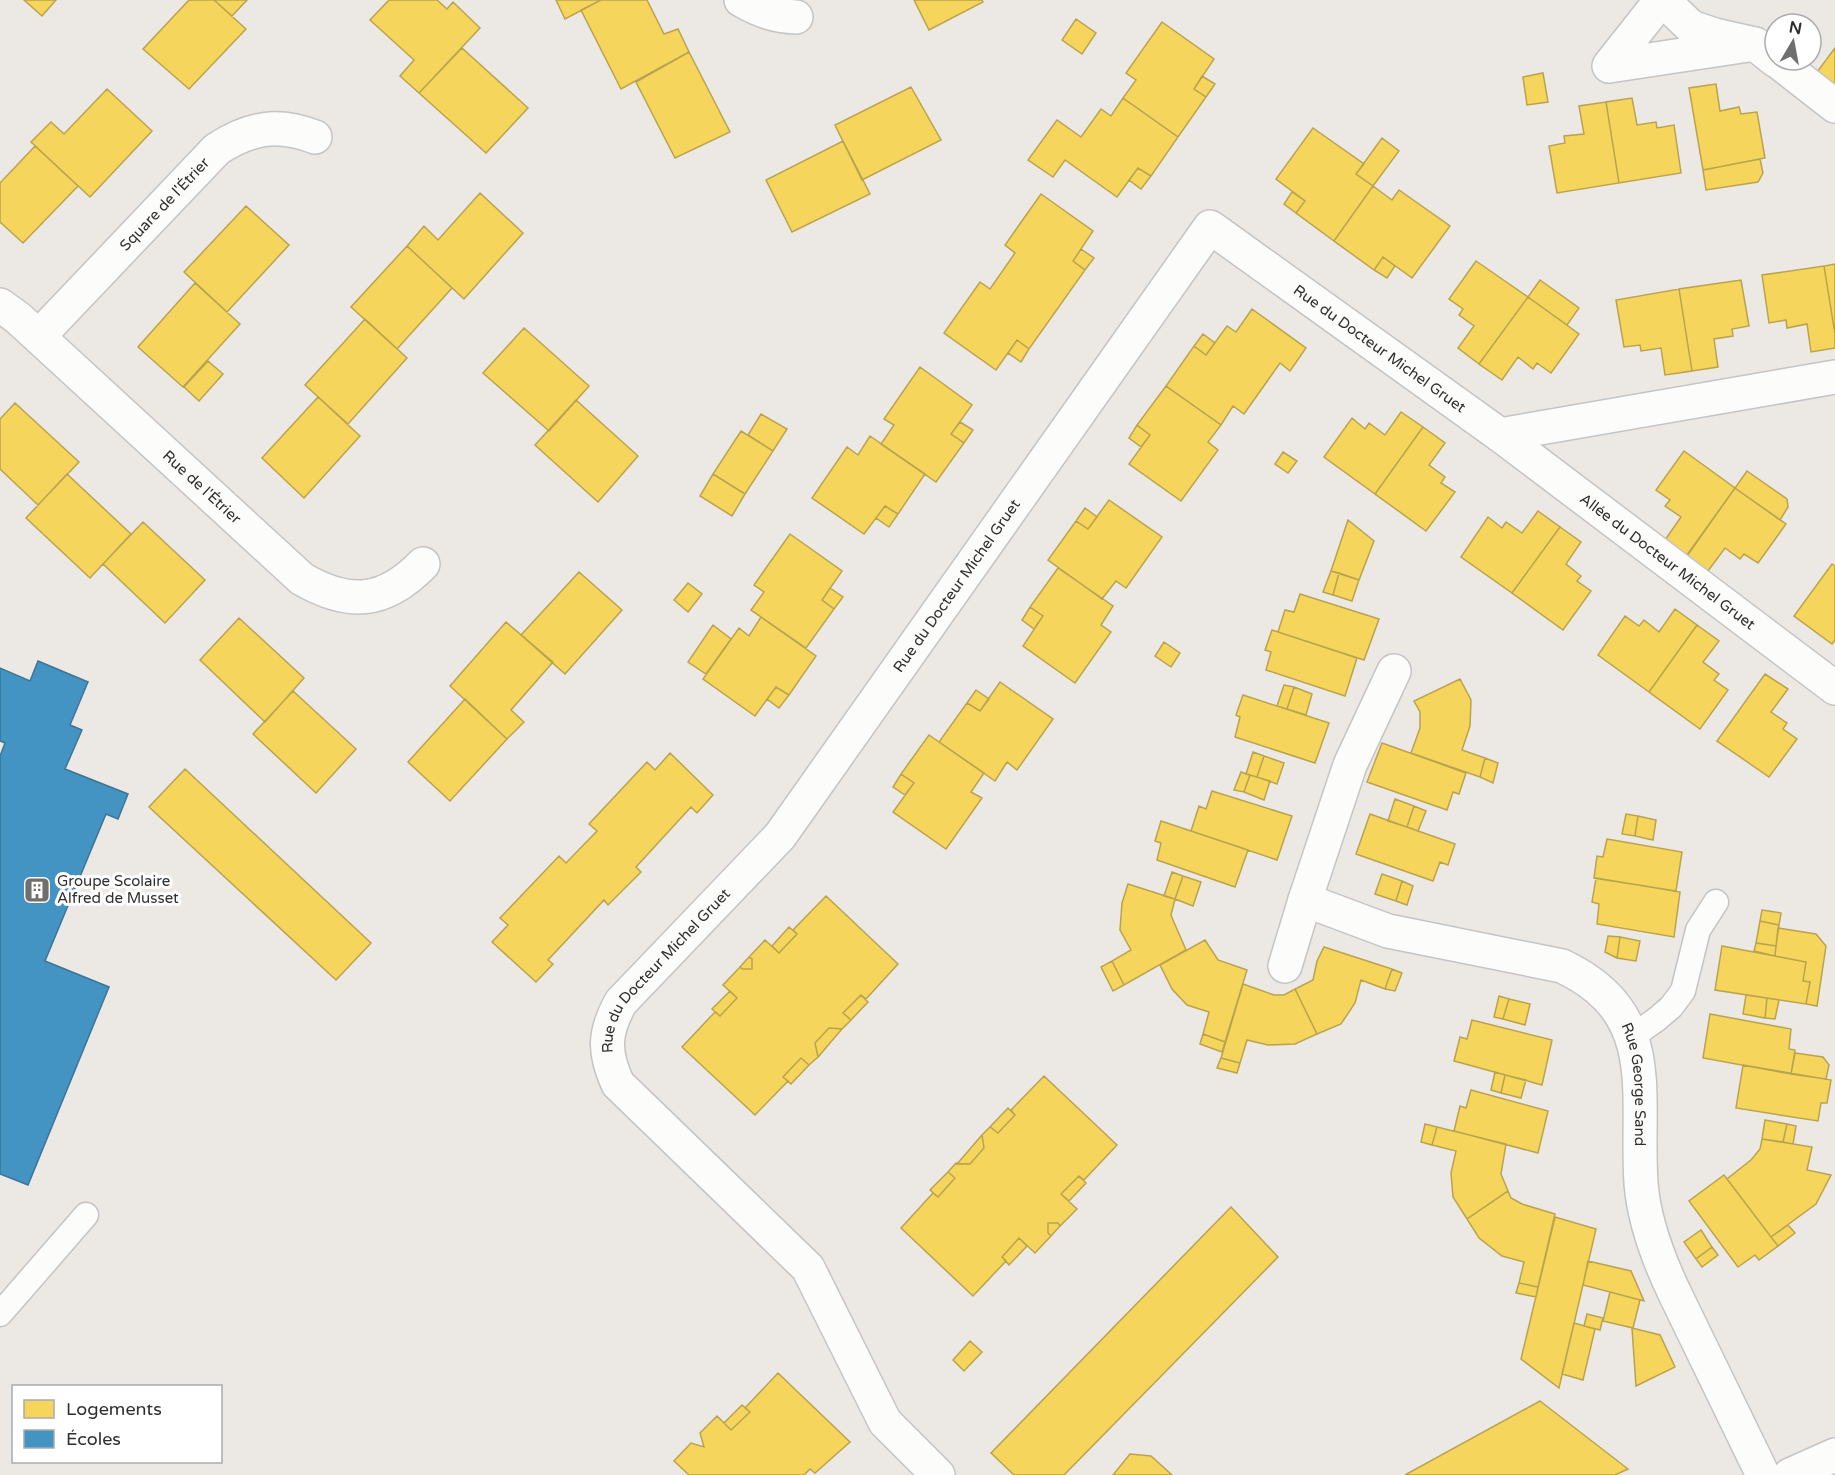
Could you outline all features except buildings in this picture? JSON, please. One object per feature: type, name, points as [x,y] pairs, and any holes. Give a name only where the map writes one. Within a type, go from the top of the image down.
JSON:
[{"type":"street","points":[[741,0],[776,16],[796,17]]},
{"type":"street","points":[[1763,53],[1690,27],[1662,0],[1609,66],[1763,55]]},
{"type":"street","points":[[1791,72],[1835,105]]},
{"type":"street","name":"Square de l'Étrier","points":[[39,336],[218,148],[248,132],[265,129],[299,131],[315,137]]},
{"type":"street","name":"Rue du Docteur Michel Gruet","points":[[938,1475],[885,1422],[808,1268],[618,1084],[607,1056],[611,1020],[621,1002],[780,836],[1210,227],[1500,435]]},
{"type":"street","name":"Rue de l'Étrier","points":[[0,305],[39,336],[302,579],[322,591],[344,597],[367,597],[408,580],[423,564]]},
{"type":"street","points":[[1500,435],[1835,377]]},
{"type":"street","name":"Allée du Docteur Michel Gruet","points":[[1500,435],[1835,688]]},
{"type":"street","points":[[1285,966],[1350,765],[1394,671]]},
{"type":"street","name":"Rue George Sand","points":[[1305,900],[1388,931],[1562,966],[1584,976],[1620,1011],[1633,1036],[1639,1063],[1641,1185],[1653,1239],[1671,1286],[1763,1475]]},
{"type":"street","points":[[1790,1475],[1835,1455]]},
{"type":"lane","points":[[1633,1036],[1671,1007],[1683,991],[1698,930],[1716,902]]},
{"type":"lane","points":[[0,1314],[86,1215]]},
{"type":"place","name":"Groupe Scolaire Alfred de Musset","points":[[37,890]]}]
